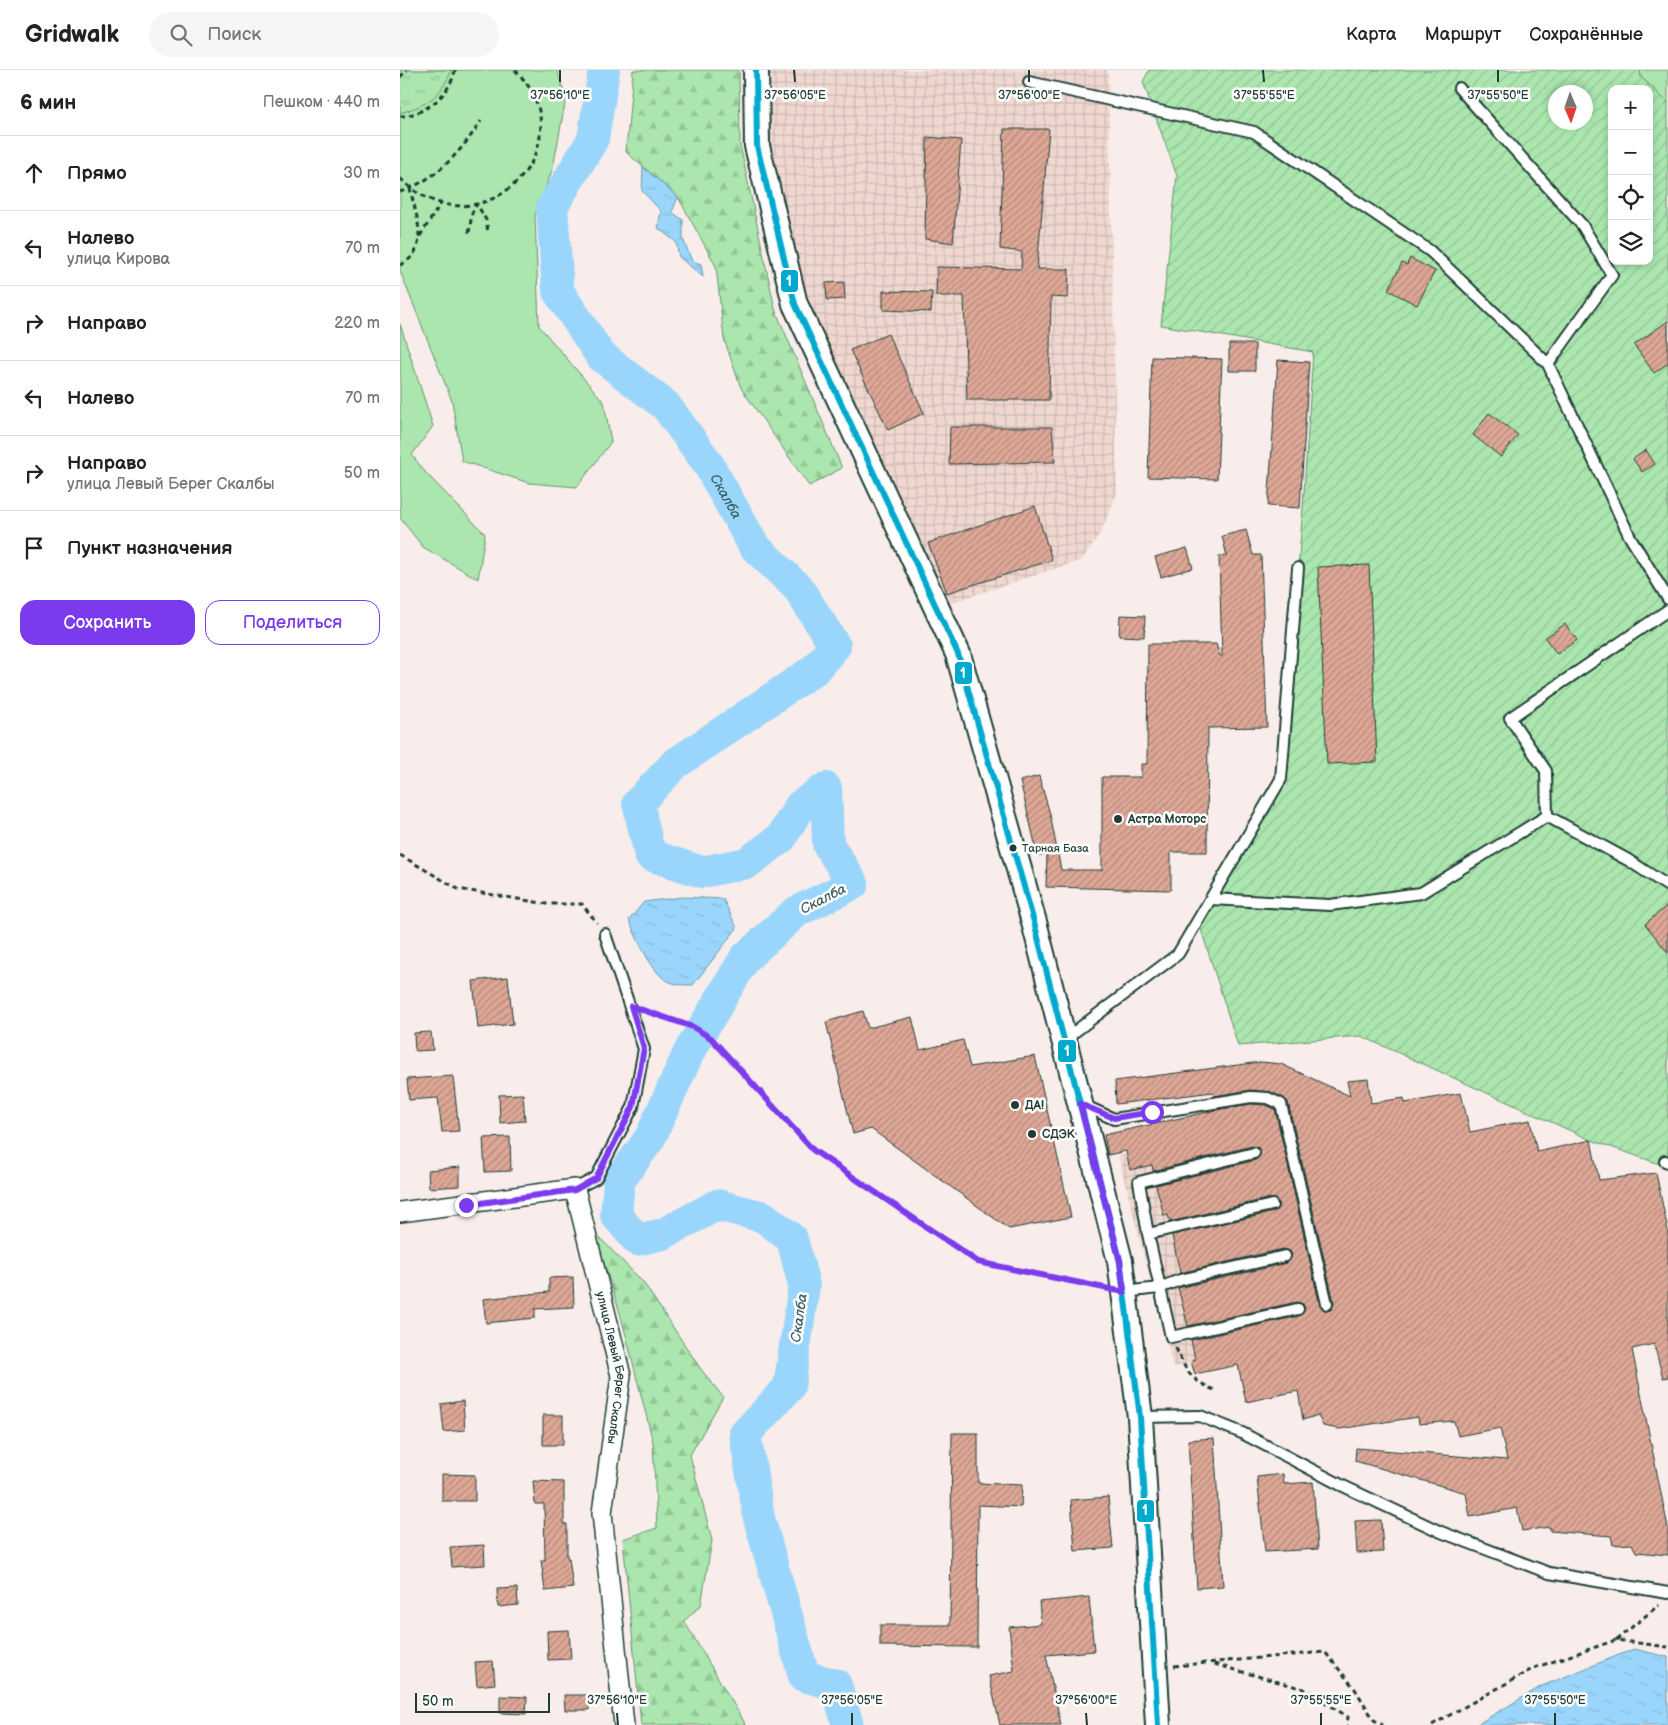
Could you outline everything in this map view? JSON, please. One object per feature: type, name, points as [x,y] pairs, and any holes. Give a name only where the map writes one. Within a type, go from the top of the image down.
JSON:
[{"type":"street","points":[[756,70],[756,146],[796,304],[958,654],[1034,922],[1120,1261],[1140,1418],[1158,1725]]},
{"type":"street","points":[[400,1212],[575,1190]]},
{"type":"street","name":"улица Левый Берег Скалбы","points":[[575,1190],[620,1376],[602,1513],[624,1725]]},
{"type":"lane","points":[[1029,82],[1254,132],[1430,251],[1548,364],[1630,537],[1668,599]]},
{"type":"lane","points":[[1459,88],[1582,225],[1612,275],[1548,364]]},
{"type":"lane","points":[[1064,1040],[1178,954],[1282,779],[1298,568]]},
{"type":"lane","points":[[1547,816],[1546,771],[1510,718],[1668,610]]},
{"type":"lane","points":[[1210,899],[1330,905],[1422,892],[1547,816]]},
{"type":"lane","points":[[1547,816],[1628,860],[1668,886]]},
{"type":"lane","points":[[575,1190],[596,1178],[633,1107],[644,1048],[605,934]]},
{"type":"lane","points":[[1080,1104],[1114,1118],[1251,1097],[1268,1098],[1281,1104],[1327,1304]]},
{"type":"lane","points":[[1254,1153],[1138,1182],[1159,1288],[1171,1337],[1298,1309]]},
{"type":"lane","points":[[1148,1234],[1272,1205]]},
{"type":"lane","points":[[1124,1292],[1159,1288],[1180,1280],[1285,1256]]},
{"type":"lane","points":[[1140,1418],[1200,1416],[1242,1433],[1341,1485],[1441,1532],[1522,1563],[1549,1573],[1668,1593]]},
{"type":"path","points":[[400,77],[407,70]]},
{"type":"path","points":[[400,116],[423,110],[442,96],[455,70]]},
{"type":"path","points":[[400,178],[410,188],[427,199],[452,206],[477,204],[502,195],[519,181],[531,165],[538,146],[540,121],[534,96],[524,79],[515,70]]},
{"type":"path","points":[[400,192],[438,173],[464,147],[481,121]]},
{"type":"path","points":[[410,188],[420,236]]},
{"type":"path","points":[[400,265],[415,254],[420,236],[441,203]]},
{"type":"path","points":[[477,204],[486,220],[488,232]]},
{"type":"path","points":[[469,233],[472,213],[477,204]]},
{"type":"path","points":[[400,855],[458,890],[531,902],[582,904],[605,934]]},
{"type":"path","points":[[631,1006],[693,1027],[711,1038],[813,1150],[978,1262],[1124,1292]]},
{"type":"path","points":[[1171,1337],[1185,1369],[1195,1381],[1214,1390]]},
{"type":"path","points":[[1432,1725],[1534,1668],[1616,1640],[1661,1604]]},
{"type":"path","points":[[1616,1640],[1668,1647]]},
{"type":"path","points":[[1156,1668],[1326,1652],[1355,1689],[1374,1720],[1383,1725]]},
{"type":"path","points":[[1211,1663],[1304,1689],[1348,1717],[1347,1725]]},
{"type":"shaded area","points":[[761,70],[1108,70],[1117,493],[1101,532],[1082,560],[944,605],[803,306],[763,147]]},
{"type":"shaded area","points":[[1275,1120],[1325,1335],[1286,1346],[1173,1367],[1118,1156]]},
{"type":"green space","points":[[400,70],[557,70],[566,98],[553,168],[535,215],[539,326],[604,402],[611,442],[577,487],[529,483],[462,461],[452,401],[400,271]]},
{"type":"green space","points":[[400,70],[452,70],[447,80],[432,99],[400,113]]},
{"type":"green space","points":[[633,70],[739,70],[740,145],[775,309],[842,468],[809,486],[741,388],[724,339],[716,266],[678,197],[626,152]]},
{"type":"green space","points":[[1149,70],[1640,70],[1641,77],[1649,85],[1608,85],[1608,265],[1653,265],[1653,89],[1668,103],[1668,1167],[1591,1140],[1361,1036],[1238,1046],[1200,926],[1281,779],[1303,507],[1313,352],[1161,325],[1177,176],[1143,82]]},
{"type":"green space","points":[[1640,70],[1668,70],[1668,103],[1653,89],[1653,85],[1649,85],[1641,77]]},
{"type":"green space","points":[[400,324],[433,426],[412,455],[425,472],[485,534],[478,579],[423,547],[400,518]]},
{"type":"green space","points":[[594,1232],[643,1282],[700,1368],[723,1397],[690,1455],[712,1540],[701,1605],[684,1621],[746,1725],[641,1725],[623,1539],[657,1528],[653,1442],[621,1316]]},
{"type":"water","points":[[643,167],[678,197],[672,212],[683,220],[683,239],[692,261],[701,264],[703,277],[679,257],[676,242],[658,228],[661,211],[642,191]]},
{"type":"water","points":[[682,897],[723,899],[737,928],[693,985],[681,985],[670,982],[658,973],[643,951],[629,920],[644,902]]},
{"type":"water","points":[[1634,1649],[1668,1657],[1668,1725],[1476,1725],[1542,1686]]},
{"type":"building","points":[[1004,129],[1049,129],[1037,269],[1069,269],[1068,298],[1051,297],[1049,400],[967,400],[964,296],[936,296],[937,267],[1021,269],[1022,252],[1000,249]]},
{"type":"building","points":[[927,137],[961,140],[953,243],[925,239]]},
{"type":"building","points":[[1410,258],[1435,271],[1417,305],[1388,290],[1402,263],[1407,265]]},
{"type":"building","points":[[844,282],[845,299],[827,300],[826,283]]},
{"type":"building","points":[[883,291],[932,292],[931,312],[883,310]]},
{"type":"building","points":[[1668,321],[1668,363],[1654,373],[1634,345]]},
{"type":"building","points":[[888,334],[924,413],[888,430],[850,350]]},
{"type":"building","points":[[1229,344],[1255,344],[1255,371],[1229,371]]},
{"type":"building","points":[[1152,357],[1222,359],[1217,479],[1148,477]]},
{"type":"building","points":[[1278,360],[1309,362],[1300,508],[1268,506]]},
{"type":"building","points":[[1489,413],[1518,435],[1501,457],[1473,435]]},
{"type":"building","points":[[950,427],[1052,427],[1055,462],[949,464]]},
{"type":"building","points":[[1646,450],[1655,464],[1642,472],[1633,459]]},
{"type":"building","points":[[1035,506],[1052,560],[947,593],[928,543]]},
{"type":"building","points":[[1246,530],[1253,555],[1261,555],[1267,727],[1208,728],[1207,852],[1171,852],[1171,890],[1046,887],[1047,854],[1038,856],[1020,781],[1039,776],[1050,814],[1061,870],[1102,870],[1102,777],[1141,777],[1141,764],[1147,764],[1148,644],[1216,644],[1220,656],[1222,656],[1219,556],[1227,556],[1222,536]]},
{"type":"building","points":[[1187,548],[1193,568],[1161,577],[1155,557]]},
{"type":"building","points":[[1369,565],[1377,762],[1327,764],[1318,567]]},
{"type":"building","points":[[1120,615],[1145,616],[1144,637],[1119,636]]},
{"type":"building","points":[[1565,624],[1577,640],[1557,654],[1545,638]]},
{"type":"building","points":[[1668,905],[1668,953],[1645,924]]},
{"type":"building","points":[[508,977],[513,1024],[478,1028],[473,981]]},
{"type":"building","points":[[863,1011],[868,1028],[912,1017],[920,1050],[963,1040],[970,1067],[1035,1056],[1071,1217],[1009,1229],[871,1129],[853,1134],[826,1022]]},
{"type":"building","points":[[431,1032],[433,1050],[415,1051],[414,1033]]},
{"type":"building","points":[[1261,1062],[1281,1064],[1350,1096],[1347,1081],[1368,1079],[1371,1103],[1404,1098],[1405,1103],[1461,1093],[1470,1132],[1530,1120],[1537,1152],[1591,1140],[1599,1180],[1656,1173],[1668,1231],[1668,1377],[1663,1378],[1654,1344],[1632,1349],[1668,1528],[1668,1555],[1636,1552],[1632,1544],[1613,1545],[1611,1536],[1550,1531],[1550,1527],[1522,1531],[1517,1508],[1470,1517],[1466,1493],[1355,1461],[1356,1448],[1507,1460],[1500,1428],[1458,1436],[1454,1421],[1419,1424],[1418,1417],[1339,1429],[1323,1426],[1318,1415],[1303,1420],[1298,1391],[1246,1402],[1238,1365],[1195,1374],[1191,1362],[1195,1359],[1191,1340],[1299,1316],[1305,1308],[1303,1304],[1297,1302],[1188,1326],[1178,1288],[1287,1263],[1292,1255],[1290,1251],[1283,1249],[1180,1273],[1172,1235],[1274,1212],[1279,1203],[1270,1198],[1170,1222],[1168,1215],[1164,1216],[1156,1185],[1256,1160],[1260,1155],[1260,1151],[1252,1146],[1153,1171],[1152,1165],[1130,1170],[1126,1151],[1108,1155],[1104,1135],[1251,1104],[1266,1105],[1275,1109],[1320,1306],[1328,1311],[1332,1309],[1334,1302],[1288,1102],[1271,1092],[1251,1090],[1214,1096],[1213,1092],[1116,1104],[1115,1081]]},
{"type":"building","points":[[453,1076],[459,1131],[442,1132],[438,1098],[409,1100],[407,1079]]},
{"type":"building","points":[[523,1094],[525,1121],[500,1123],[499,1095]]},
{"type":"building","points":[[510,1137],[511,1171],[485,1172],[483,1138]]},
{"type":"building","points":[[460,1167],[460,1186],[429,1188],[428,1170]]},
{"type":"building","points":[[573,1277],[574,1307],[535,1309],[535,1318],[486,1323],[483,1299],[549,1292],[549,1278]]},
{"type":"building","points":[[463,1401],[465,1430],[444,1432],[441,1404]]},
{"type":"building","points":[[543,1415],[563,1415],[563,1445],[543,1445]]},
{"type":"building","points":[[952,1433],[978,1433],[978,1483],[1022,1485],[1021,1507],[978,1505],[977,1647],[880,1646],[880,1625],[950,1625]]},
{"type":"building","points":[[1214,1438],[1223,1586],[1197,1588],[1188,1440]]},
{"type":"building","points":[[442,1474],[475,1475],[475,1501],[442,1501]]},
{"type":"building","points":[[1283,1474],[1284,1484],[1313,1482],[1318,1549],[1265,1552],[1257,1477]]},
{"type":"building","points":[[533,1481],[564,1482],[564,1524],[567,1524],[567,1558],[569,1558],[573,1588],[545,1591],[541,1560],[545,1560],[544,1504],[535,1504]]},
{"type":"building","points":[[1108,1497],[1113,1548],[1075,1551],[1071,1500]]},
{"type":"building","points":[[1381,1520],[1383,1552],[1357,1553],[1355,1521]]},
{"type":"building","points":[[484,1545],[485,1565],[452,1567],[450,1547]]},
{"type":"building","points":[[517,1588],[518,1605],[498,1607],[497,1589]]},
{"type":"building","points":[[1089,1597],[1094,1651],[1046,1655],[1061,1725],[1000,1725],[989,1676],[1014,1671],[1009,1627],[1041,1624],[1039,1602]]},
{"type":"building","points":[[569,1630],[571,1659],[548,1660],[547,1631]]},
{"type":"building","points":[[493,1661],[495,1684],[477,1686],[475,1662]]},
{"type":"building","points":[[564,1695],[589,1695],[589,1710],[565,1710]]},
{"type":"building","points":[[500,1696],[527,1697],[526,1714],[500,1713]]},
{"type":"waterway","name":"Скалба","points":[[604,70],[593,139],[552,207],[558,291],[601,356],[666,406],[707,462],[754,546],[798,588],[835,646],[814,670],[675,764],[638,803],[650,855],[702,872],[747,863],[781,838],[800,806],[826,788],[828,844],[853,884],[796,912],[745,958],[689,1052],[650,1138],[619,1181],[616,1215],[637,1240],[663,1234],[717,1205],[764,1217],[792,1239],[804,1285],[789,1387],[745,1434],[759,1518],[804,1676],[836,1685],[848,1725]]},
{"type":"transit line","name":"1","points":[[756,70],[757,146],[795,304],[958,654],[1034,922],[1120,1261],[1140,1417],[1158,1725]]},
{"type":"place","name":"Астра Моторс","points":[[1118,819]]},
{"type":"place","name":"Тарная База","points":[[1013,848]]},
{"type":"place","name":"ДА!","points":[[1015,1105]]},
{"type":"place","name":"СДЭК","points":[[1032,1134]]},
{"type":"route","points":[[466,1205],[575,1190],[596,1178],[633,1107],[644,1048],[631,1006],[693,1027],[711,1038],[813,1150],[978,1262],[1124,1292],[1120,1261],[1080,1104],[1114,1118],[1152,1112]]}]
